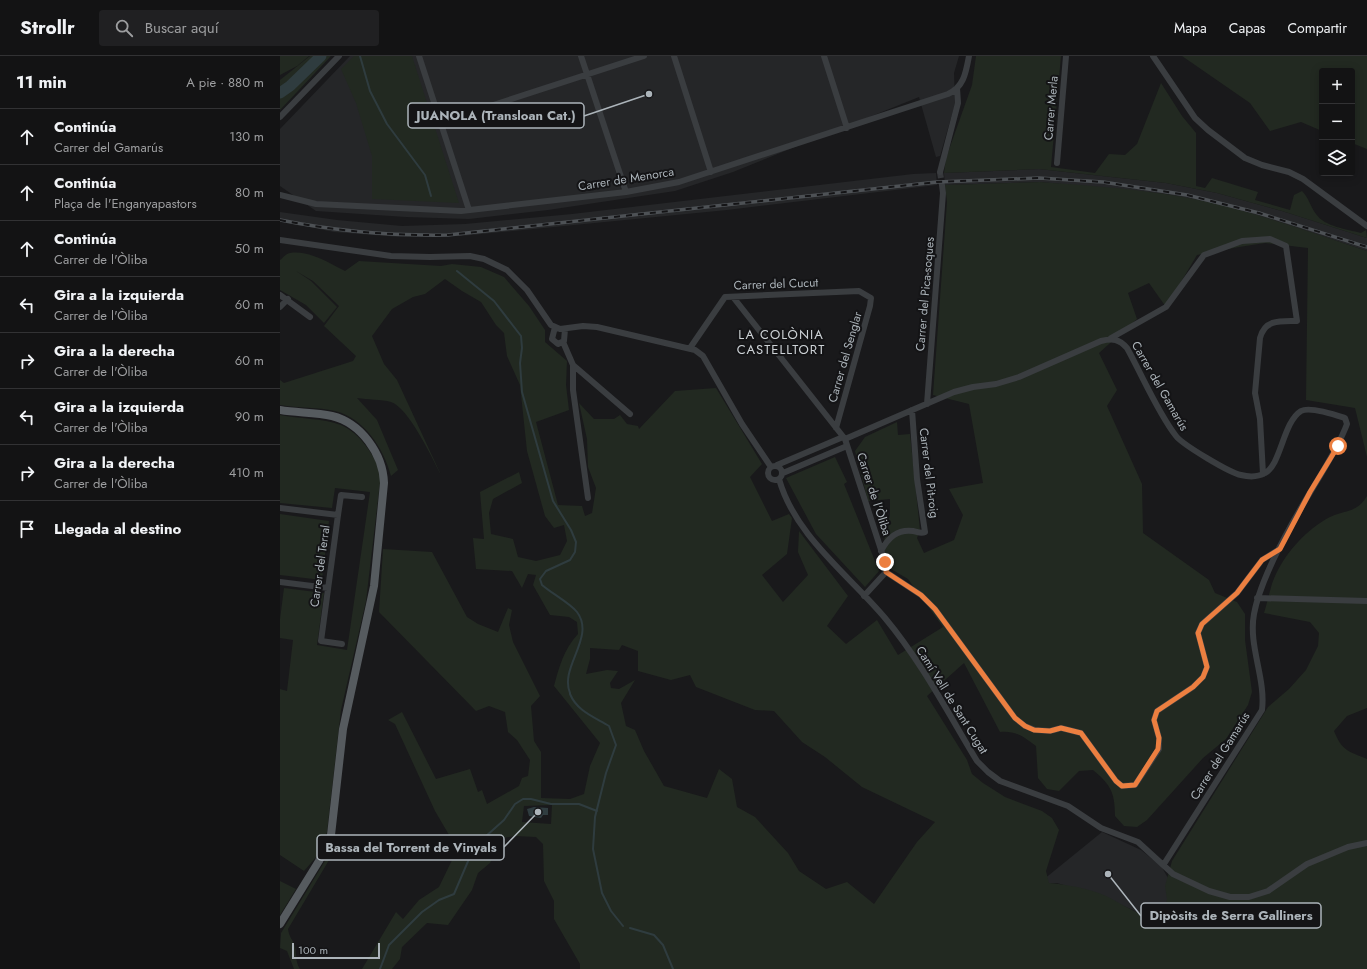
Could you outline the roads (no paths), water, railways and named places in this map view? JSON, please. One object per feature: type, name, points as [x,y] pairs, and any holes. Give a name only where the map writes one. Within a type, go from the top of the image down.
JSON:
[{"type":"main road","points":[[280,410],[332,416],[351,424],[378,455],[383,468],[384,483],[373,592],[343,729],[331,835],[319,861],[280,924]]},
{"type":"street","points":[[280,116],[339,56]]},
{"type":"street","points":[[419,56],[469,210]]},
{"type":"street","points":[[581,56],[626,192]]},
{"type":"street","points":[[441,122],[644,56]]},
{"type":"street","points":[[674,56],[711,172]]},
{"type":"street","points":[[824,56],[847,128]]},
{"type":"street","points":[[940,172],[958,103],[957,88],[967,69],[969,56]]},
{"type":"street","name":"Carrer Merla","points":[[1057,163],[1066,56]]},
{"type":"street","points":[[1153,56],[1195,118],[1208,130],[1249,159],[1304,178],[1367,226]]},
{"type":"street","name":"Carrer de Menorca","points":[[281,194],[316,204],[469,210],[626,192],[679,182],[711,172],[948,94],[957,88]]},
{"type":"street","name":"Carrer del Pica-soques","points":[[927,404],[944,194],[942,186]]},
{"type":"street","points":[[847,446],[783,473],[779,479],[773,480],[768,472],[774,466],[960,390],[996,384],[1019,378],[1101,340],[1111,338],[1166,307],[1204,255],[1242,241],[1270,239],[1286,246],[1298,321],[1273,321],[1262,330],[1260,338],[1255,393],[1260,419],[1263,474]]},
{"type":"street","points":[[281,240],[391,256],[430,258],[470,256],[484,259],[507,270],[527,290],[551,325],[555,327],[565,329],[583,326],[597,326],[690,348],[703,356],[742,424],[774,466],[781,468],[783,473]]},
{"type":"street","name":"Carrer del Cucut","points":[[690,348],[725,297],[859,291],[865,294]]},
{"type":"street","name":"Carrer del Senglar","points":[[836,428],[870,306],[871,298],[865,294]]},
{"type":"street","points":[[280,295],[288,299],[310,317]]},
{"type":"street","points":[[733,296],[844,438]]},
{"type":"street","points":[[280,307],[288,299]]},
{"type":"street","points":[[555,327],[552,341],[558,344],[563,342]]},
{"type":"street","points":[[565,329],[565,338],[563,342],[573,364],[630,414]]},
{"type":"street","name":"Carrer del Gamarús","points":[[1111,338],[1121,342],[1127,348],[1166,420],[1180,441],[1230,471],[1241,475],[1254,476],[1266,473],[1273,463],[1293,417],[1302,410],[1310,409],[1345,418],[1347,424],[1338,446],[1310,492],[1280,549],[1257,598],[1252,631],[1264,697],[1262,710],[1164,864]]},
{"type":"street","points":[[573,364],[573,390],[588,498]]},
{"type":"street","name":"Carrer del Pit-roig","points":[[881,551],[887,539],[892,535],[904,531],[923,534],[925,532],[917,479],[912,410]]},
{"type":"street","name":"Carrer de l'Òliba","points":[[844,438],[887,568],[886,572]]},
{"type":"street","name":"Camí Vell de Sant Cugat","points":[[779,479],[782,492],[810,537],[885,619],[922,669],[977,760],[988,772],[1000,781],[1068,806],[1101,828],[1134,840],[1164,864],[1173,874],[1209,891],[1230,897],[1249,897],[1275,888],[1306,864],[1348,847],[1367,843]]},
{"type":"street","name":"Carrer del Terral","points":[[342,644],[321,641],[328,588],[341,495],[362,497]]},
{"type":"street","points":[[280,508],[338,515]]},
{"type":"street","points":[[864,596],[886,572],[921,595],[935,609],[1015,718],[1025,726],[1034,730],[1050,731],[1061,728],[1081,733],[1116,781],[1122,786],[1135,785],[1158,749],[1159,738],[1154,720],[1157,711],[1193,687],[1203,677],[1207,667],[1198,633],[1202,624],[1233,596],[1262,560],[1280,549]]},
{"type":"street","points":[[280,582],[328,588]]},
{"type":"street","points":[[1257,598],[1367,601]]},
{"type":"waterway","points":[[280,93],[290,86],[321,56]]},
{"type":"waterway","points":[[360,56],[370,91],[387,124],[425,175],[431,196]]},
{"type":"waterway","points":[[457,271],[494,301],[521,336],[522,348],[520,363],[522,392],[553,501],[571,530],[576,542],[575,552],[570,560],[546,571],[540,579],[542,585],[577,612],[582,622],[580,642],[569,673],[568,683],[570,693]]},
{"type":"waterway","points":[[570,694],[581,709],[609,726],[616,745],[606,773],[595,817],[593,849],[602,893],[611,911],[623,926]]},
{"type":"waterway","points":[[380,969],[389,945],[422,912],[439,900],[454,894],[469,859],[485,837],[504,820],[515,804],[523,799],[531,799],[551,804],[579,804],[597,811]]},
{"type":"waterway","points":[[630,928],[654,935],[663,945],[673,969]]},
{"type":"tunnel","points":[[940,172],[942,185]]},
{"type":"railway","points":[[280,220],[364,232],[406,235],[448,235],[937,182],[1039,178],[1103,182],[1187,195],[1259,213],[1367,247]]},
{"type":"place","name":"JUANOLA (Transloan Cat.)","points":[[649,94]]},
{"type":"place","name":"Bassa del Torrent de Vinyals","points":[[538,812]]},
{"type":"place","name":"Dipòsits de Serra Galliners","points":[[1108,874]]},
{"type":"district","name":"LA COLÒNIA CASTELLTORT","points":[[781,342]]}]
